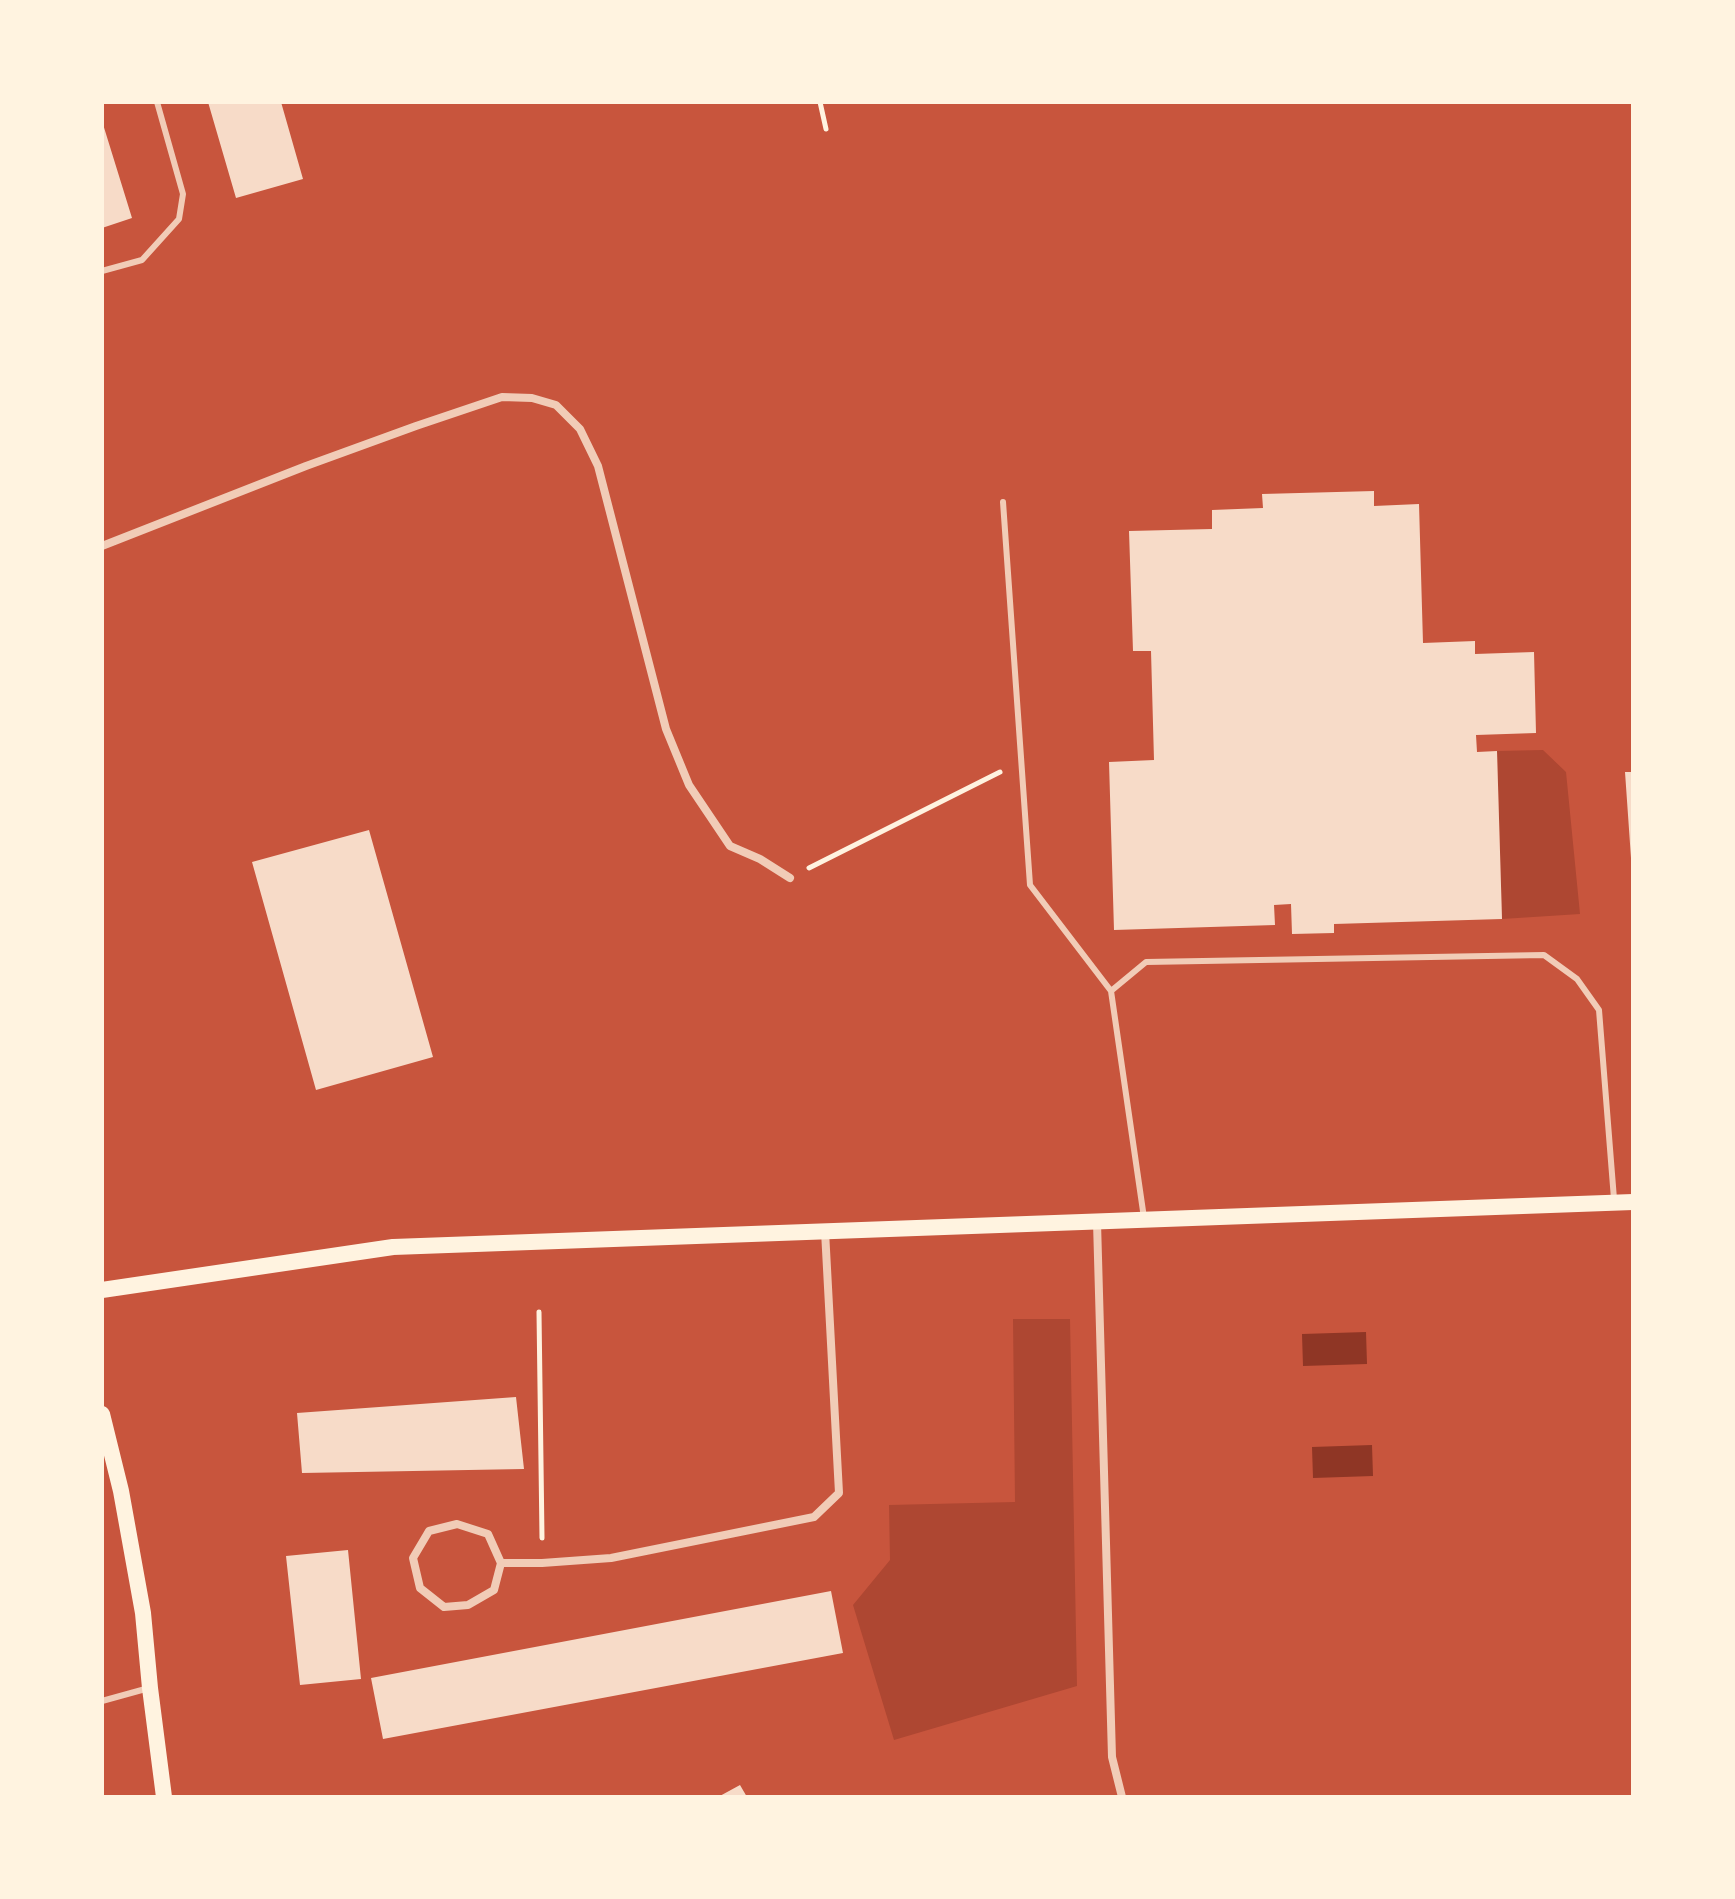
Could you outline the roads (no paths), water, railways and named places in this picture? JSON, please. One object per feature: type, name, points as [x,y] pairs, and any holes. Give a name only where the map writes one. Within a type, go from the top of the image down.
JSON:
[{"type":"main road","points":[[102,1290],[393,1247],[1633,1202]]},
{"type":"main road","points":[[102,1414],[121,1491],[143,1613],[164,1797]]},
{"type":"street","points":[[102,546],[333,456],[502,397],[532,398],[556,405],[580,429],[598,466],[666,729],[689,785],[730,846],[760,859],[790,878]]},
{"type":"street","points":[[1097,1222],[1112,1757],[1122,1797]]},
{"type":"street","points":[[501,1563],[611,1558],[814,1517],[839,1493],[825,1231]]},
{"type":"street","points":[[457,1524],[488,1534],[501,1563],[494,1590],[468,1605],[444,1607],[420,1588],[413,1558],[429,1531],[457,1524]]},
{"type":"lane","points":[[102,271],[142,260],[179,219],[183,194],[157,102]]},
{"type":"lane","points":[[1003,502],[1030,885],[1111,991],[1145,1221]]},
{"type":"lane","points":[[1111,991],[1146,962],[1544,955],[1577,979],[1599,1010],[1615,1203]]},
{"type":"lane","points":[[102,1701],[150,1688]]}]
